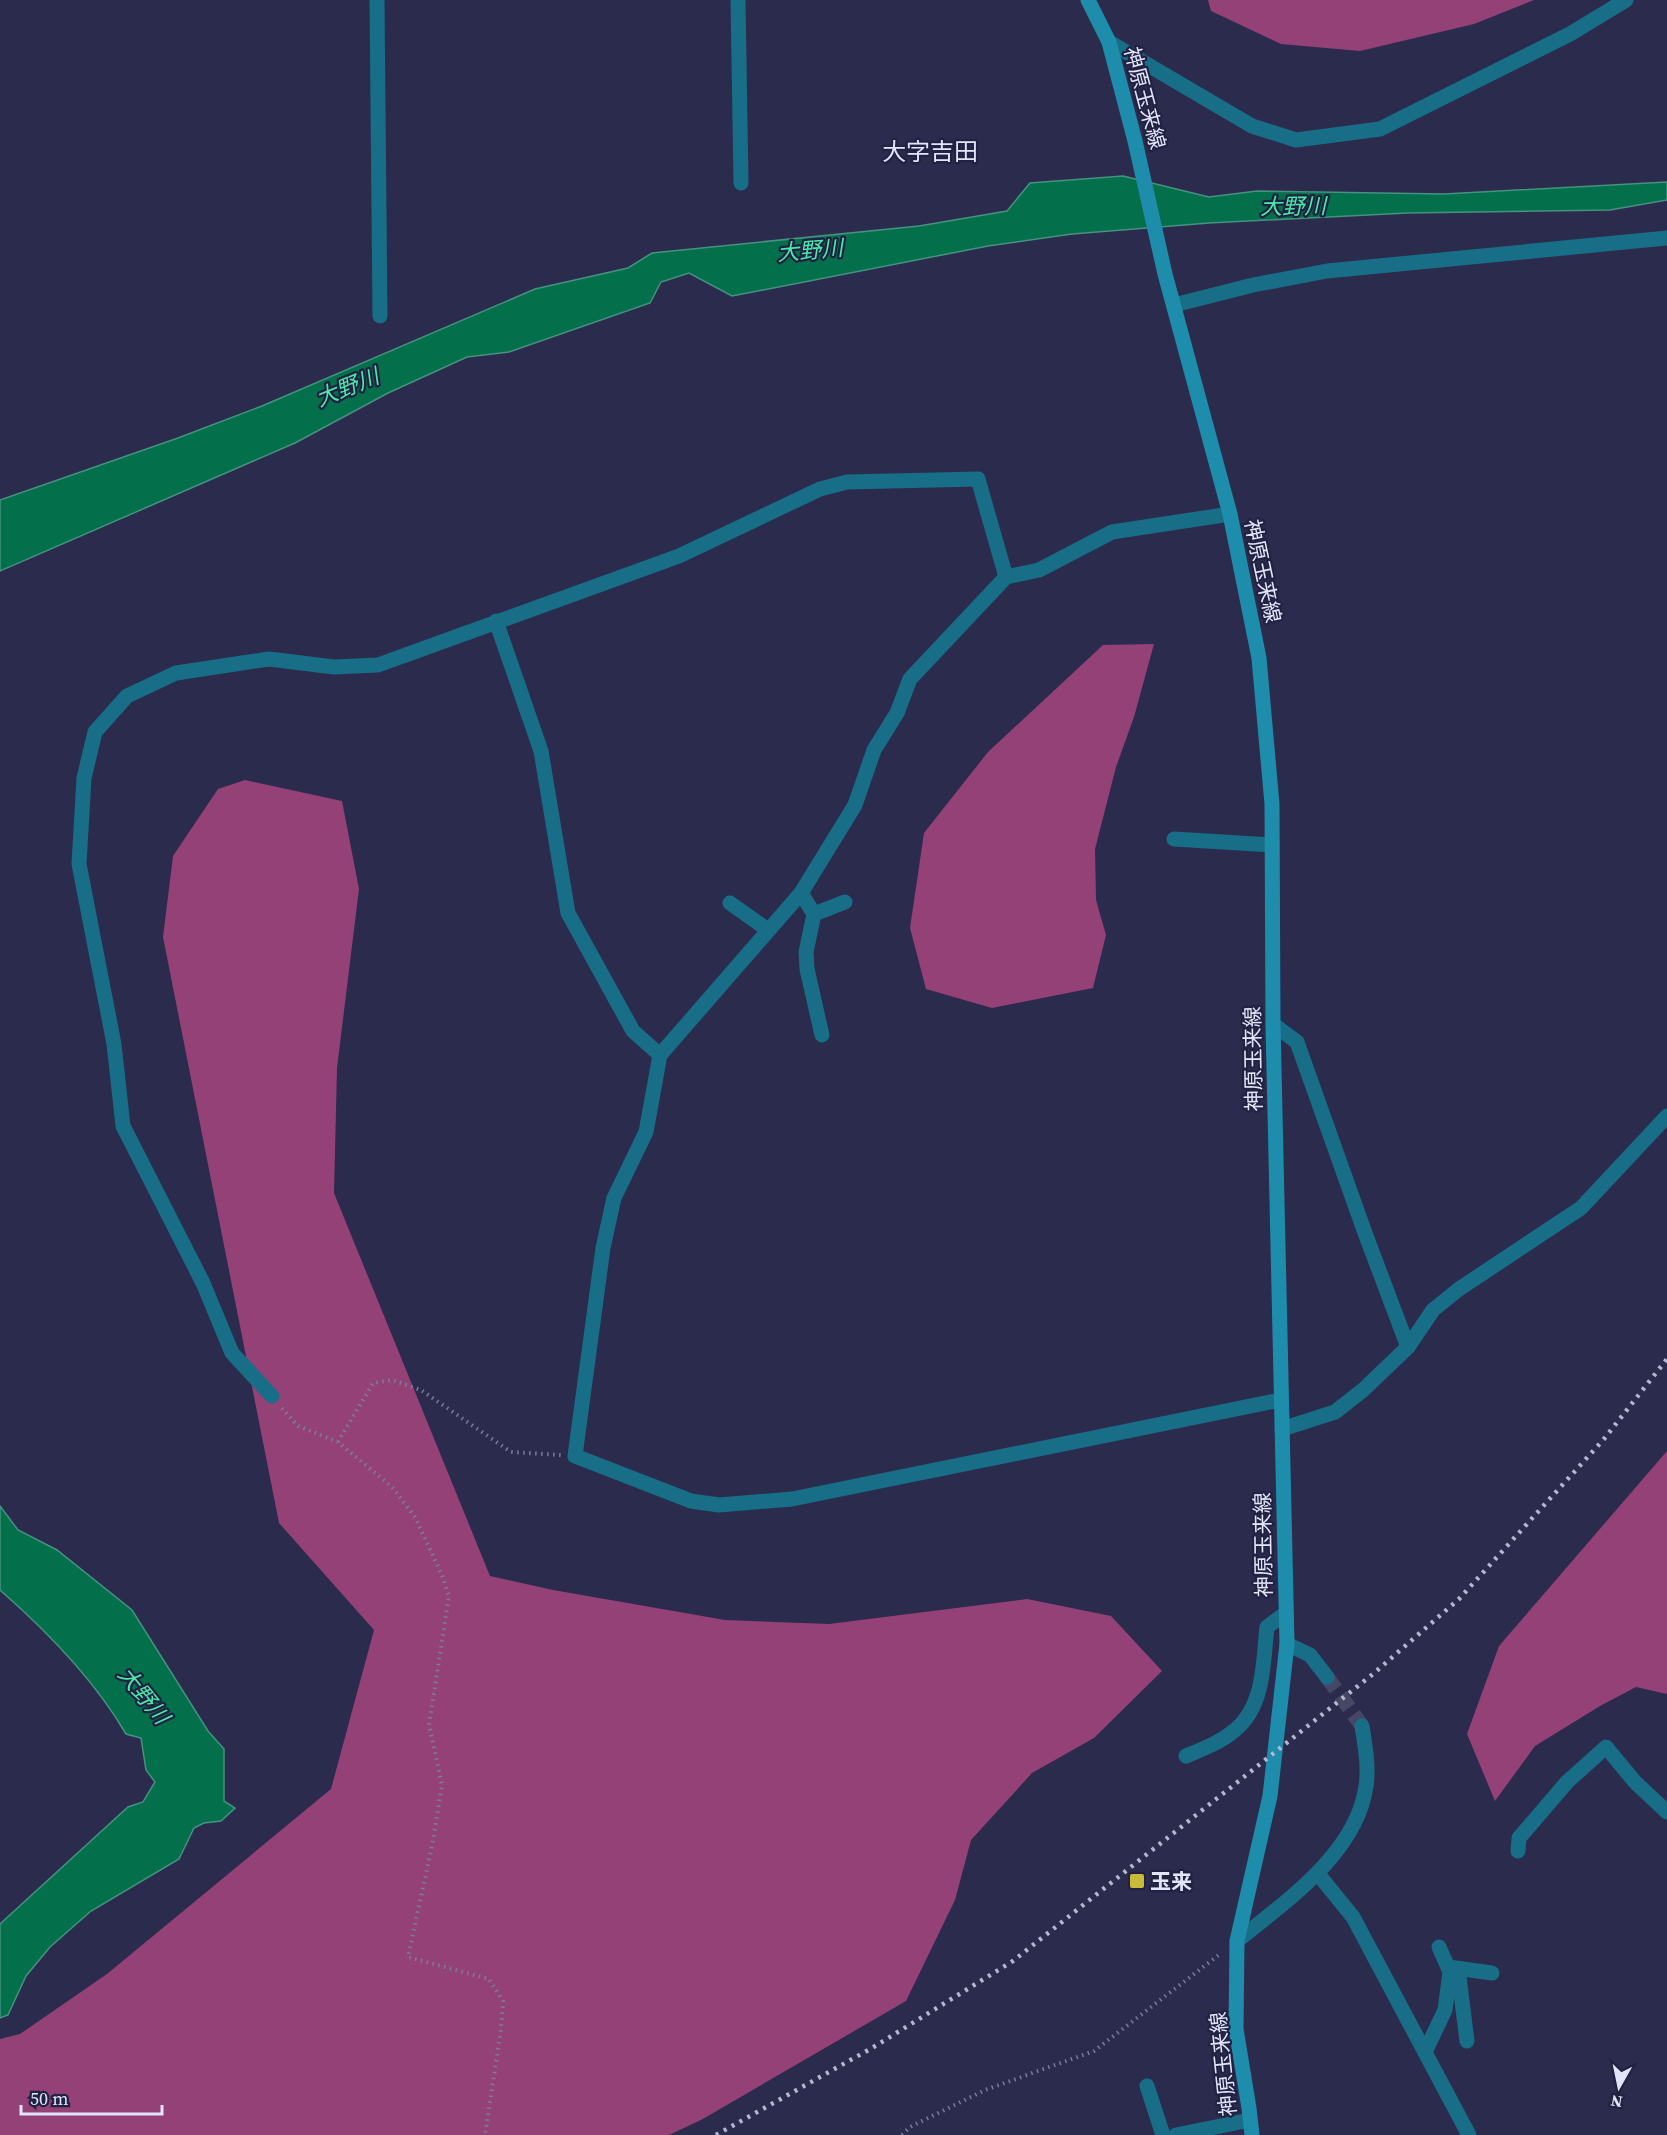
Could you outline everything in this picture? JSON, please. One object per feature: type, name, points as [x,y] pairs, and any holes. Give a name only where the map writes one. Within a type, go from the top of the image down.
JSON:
[{"type":"main road","name":"神原玉来線","points":[[1088,0],[1109,42],[1166,274],[1230,514],[1259,658],[1272,804],[1273,1024],[1287,1644],[1270,1796],[1237,1941],[1236,2029],[1251,2127]]},
{"type":"street","points":[[377,0],[380,316]]},
{"type":"street","points":[[738,0],[741,183]]},
{"type":"street","points":[[1109,42],[1252,126],[1296,140],[1380,129],[1570,34],[1626,0]]},
{"type":"street","points":[[1174,305],[1253,285],[1327,271],[1667,238]]},
{"type":"street","points":[[272,1396],[232,1353],[203,1283],[123,1126],[114,1044],[79,864],[84,778],[95,732],[127,696],[176,673],[269,659],[334,667],[378,666],[679,555],[820,489],[846,482],[978,479],[1006,577]]},
{"type":"street","points":[[1230,514],[1112,532],[1039,570],[1006,577],[910,679],[897,712],[874,750],[855,805],[801,892],[660,1055],[646,1132],[614,1198],[603,1248],[575,1456],[691,1501],[719,1505],[792,1499],[1280,1400]]},
{"type":"street","points":[[496,621],[541,751],[568,913],[633,1031],[660,1055]]},
{"type":"street","points":[[1173,839],[1272,845]]},
{"type":"street","points":[[801,892],[814,914],[806,952],[807,969],[822,1035]]},
{"type":"street","points":[[814,914],[845,902]]},
{"type":"street","points":[[730,903],[768,930]]},
{"type":"street","points":[[1273,1024],[1297,1042],[1408,1347]]},
{"type":"street","points":[[1282,1429],[1335,1412],[1363,1390],[1408,1347],[1433,1310],[1460,1289],[1581,1208],[1667,1116]]},
{"type":"street","points":[[1186,1756],[1211,1745],[1236,1729],[1252,1709],[1261,1682],[1267,1627],[1286,1613]]},
{"type":"street","points":[[1287,1644],[1310,1655],[1327,1677]]},
{"type":"street","points":[[1237,1941],[1317,1874],[1347,1836],[1360,1811],[1366,1785],[1366,1756],[1362,1726]]},
{"type":"street","points":[[1518,1851],[1519,1838],[1567,1782],[1606,1747],[1635,1782],[1667,1812]]},
{"type":"street","points":[[1317,1874],[1353,1917],[1469,2135]]},
{"type":"street","points":[[1439,1947],[1453,1968],[1467,2041]]},
{"type":"street","points":[[1425,2052],[1444,2010],[1450,1972],[1453,1968]]},
{"type":"street","points":[[1453,1968],[1492,1973]]},
{"type":"street","points":[[1147,2086],[1163,2135]]},
{"type":"street","points":[[1176,2135],[1251,2127]]},
{"type":"path","points":[[338,1442],[373,1383],[392,1380],[421,1390],[512,1452],[575,1456]]},
{"type":"path","points":[[272,1396],[298,1426],[338,1442],[392,1487],[414,1517],[442,1575],[449,1596],[429,1725],[442,1785],[432,1846],[408,1957],[489,1979],[503,2001],[485,2135]]},
{"type":"path","points":[[902,2135],[910,2127],[985,2090],[1094,2051],[1237,1941]]},
{"type":"shaded area","points":[[1208,0],[1534,0],[1474,24],[1360,51],[1281,44],[1211,11]]},
{"type":"shaded area","points":[[1154,644],[1134,717],[1116,767],[1095,849],[1096,900],[1106,935],[1093,988],[992,1008],[926,989],[910,928],[924,833],[988,752],[1103,645]]},
{"type":"shaded area","points":[[245,780],[342,801],[359,889],[337,1068],[334,1193],[490,1576],[553,1590],[725,1620],[829,1624],[1027,1599],[1111,1616],[1162,1671],[1094,1738],[1032,1773],[971,1840],[955,1900],[906,2001],[701,2120],[669,2135],[0,2135],[0,2039],[20,2034],[107,1974],[331,1789],[374,1630],[279,1523],[163,937],[173,856],[218,789]]},
{"type":"shaded area","points":[[1667,1451],[1667,1694],[1636,1687],[1535,1746],[1495,1801],[1467,1734],[1499,1646]]},
{"type":"water","name":"大野川","points":[[1123,176],[1209,197],[1257,191],[1444,194],[1667,182],[1667,200],[1610,210],[1407,213],[1209,223],[1072,234],[988,246],[732,296],[689,273],[661,282],[650,303],[509,352],[467,357],[388,393],[295,443],[0,571],[0,500],[262,406],[535,289],[628,268],[652,253],[919,226],[1007,211],[1030,183]]},
{"type":"water","name":"大野川","points":[[0,1506],[18,1530],[57,1550],[132,1610],[208,1731],[224,1749],[224,1801],[235,1808],[221,1821],[204,1823],[194,1828],[179,1859],[91,1911],[50,1947],[26,1976],[8,2015],[0,2018],[0,1924],[128,1807],[143,1802],[155,1782],[146,1770],[141,1738],[126,1734],[85,1675],[35,1622],[0,1590]]},
{"type":"tunnel","points":[[1327,1677],[1362,1726]]},
{"type":"railway","points":[[716,2135],[872,2048],[1013,1961],[1373,1674],[1459,1599],[1604,1439],[1667,1359]]},
{"type":"place","name":"玉来","points":[[1137,1881]]},
{"type":"district","name":"大字吉田","points":[[930,151]]}]
